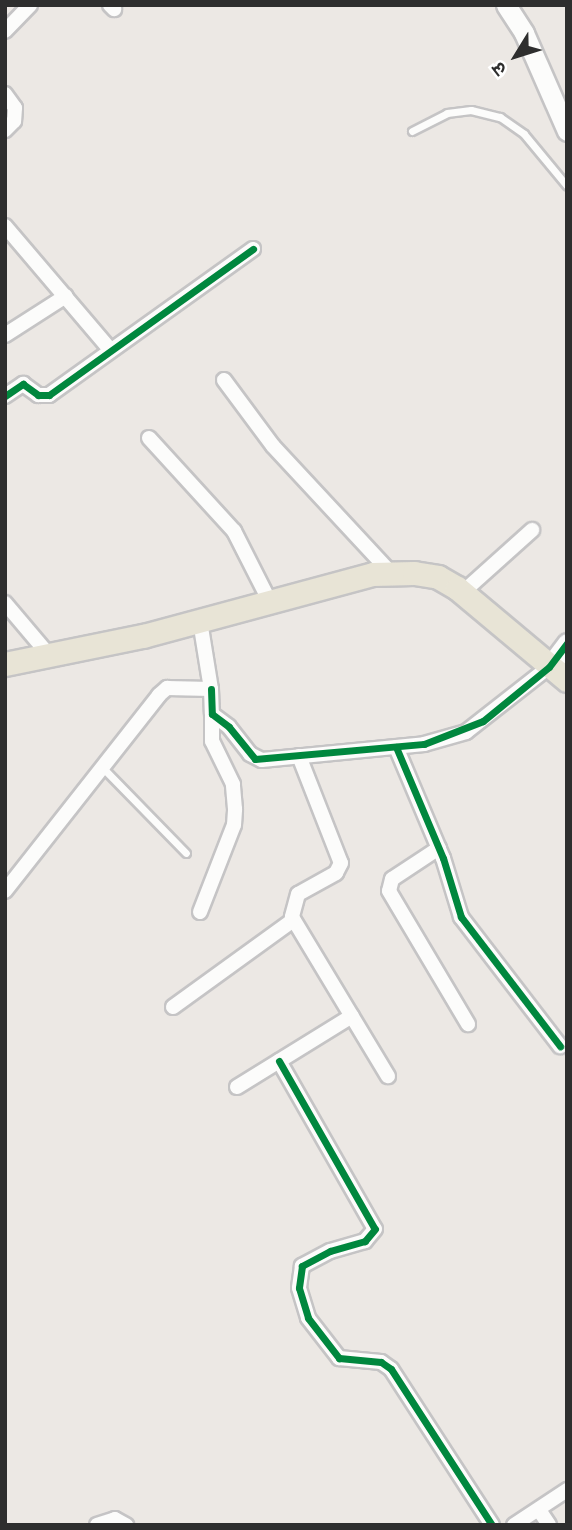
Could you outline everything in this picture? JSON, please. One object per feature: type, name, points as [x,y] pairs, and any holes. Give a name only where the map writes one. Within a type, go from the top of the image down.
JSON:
[{"type":"main road","points":[[5,664],[200,621],[393,573],[438,577],[463,592],[558,673]]},
{"type":"street","points":[[5,31],[30,5]]},
{"type":"street","points":[[506,5],[524,33],[567,131]]},
{"type":"street","points":[[5,94],[15,108],[14,121],[5,130]]},
{"type":"street","points":[[5,226],[110,348]]},
{"type":"street","points":[[5,396],[23,384],[38,395],[49,395],[110,348],[253,249]]},
{"type":"street","points":[[5,335],[66,296]]},
{"type":"street","points":[[224,380],[273,446],[393,573]]},
{"type":"street","points":[[149,438],[234,531],[270,602]]},
{"type":"street","points":[[463,592],[532,530]]},
{"type":"street","points":[[5,603],[49,655]]},
{"type":"street","points":[[200,621],[211,689],[212,741],[233,783],[235,809],[230,837],[200,912]]},
{"type":"street","points":[[212,714],[229,727],[255,759],[396,747],[466,732],[558,673],[567,643]]},
{"type":"street","points":[[5,891],[167,688],[211,689]]},
{"type":"street","points":[[396,747],[439,848],[461,917],[560,1046]]},
{"type":"street","points":[[173,1007],[293,920],[299,894],[336,873],[341,863],[299,756]]},
{"type":"street","points":[[439,848],[392,879],[389,891],[468,1024]]},
{"type":"street","points":[[293,920],[388,1076]]},
{"type":"street","points":[[237,1087],[352,1016]]},
{"type":"street","points":[[279,1061],[375,1229],[369,1239],[330,1251],[302,1266],[299,1288],[308,1318],[339,1358],[381,1362],[391,1369],[492,1525]]},
{"type":"street","points":[[514,1525],[567,1490]]},
{"type":"street","points":[[539,1510],[549,1525]]},
{"type":"street","points":[[97,1525],[115,1519],[126,1525]]},
{"type":"lane","points":[[412,131],[459,111],[500,117],[524,134],[567,186]]},
{"type":"lane","points":[[102,768],[186,853]]},
{"type":"cycle path","points":[[5,396],[23,384],[38,395],[49,395],[253,249]]},
{"type":"cycle path","points":[[211,689],[212,714],[229,727],[255,759],[424,744],[483,721],[549,667],[567,643]]},
{"type":"cycle path","points":[[396,747],[443,858],[461,917],[560,1046]]},
{"type":"cycle path","points":[[279,1061],[375,1229],[365,1241],[330,1251],[302,1266],[299,1288],[308,1318],[339,1358],[381,1362],[391,1369],[492,1525]]}]
